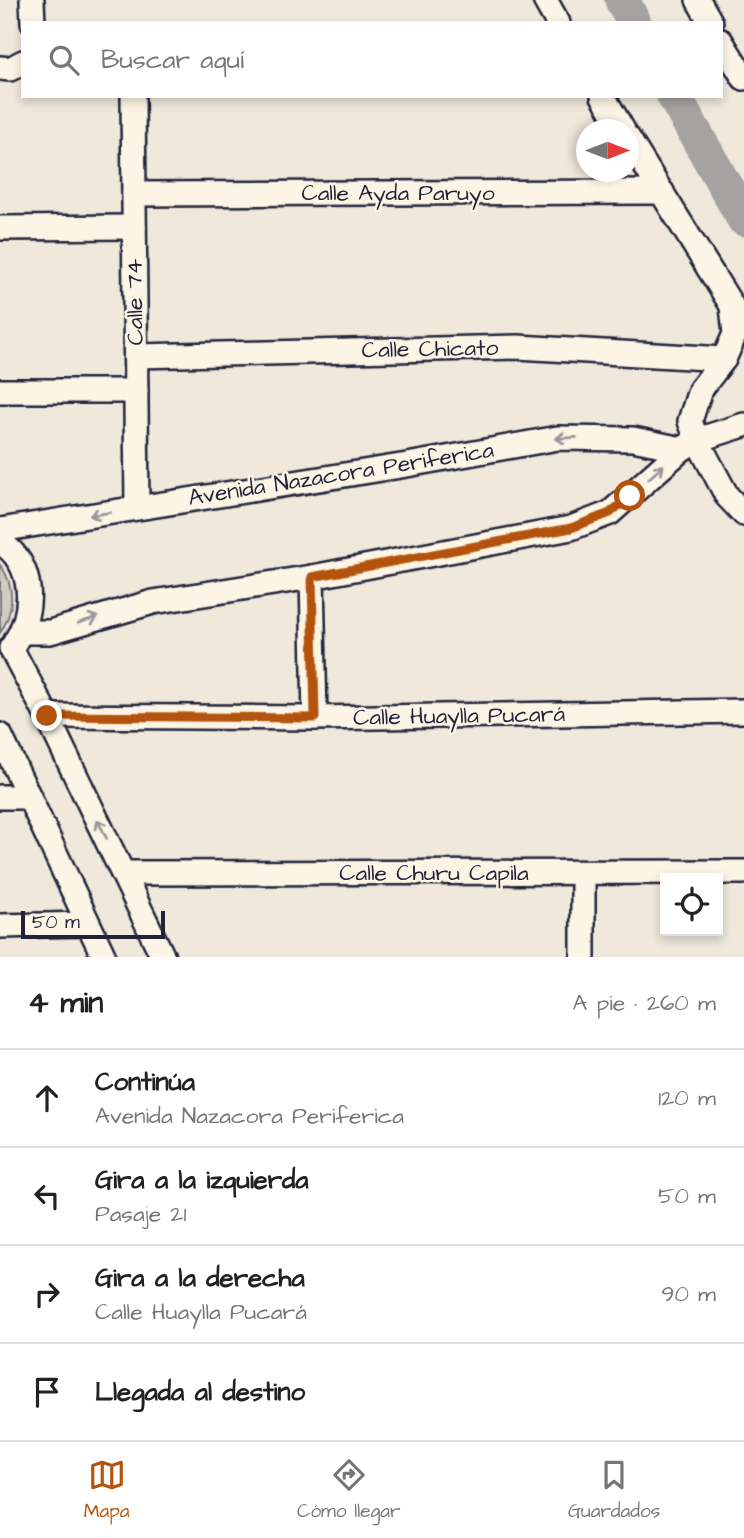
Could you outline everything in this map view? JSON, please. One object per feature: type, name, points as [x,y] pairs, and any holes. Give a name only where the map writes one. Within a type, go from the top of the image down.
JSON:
[{"type":"street","points":[[32,0],[33,21]]},
{"type":"street","points":[[545,0],[557,21]]},
{"type":"street","points":[[698,0],[709,21]]},
{"type":"street","points":[[731,48],[744,78]]},
{"type":"street","points":[[0,68],[10,69],[21,63]]},
{"type":"street","name":"Calle 74","points":[[133,98],[137,508]]},
{"type":"street","points":[[604,98],[617,119]]},
{"type":"street","points":[[639,155],[732,306],[735,334],[724,359],[700,390],[690,421],[690,444],[727,496],[744,514]]},
{"type":"street","name":"Calle Ayda Paruyo","points":[[134,194],[662,192]]},
{"type":"street","points":[[0,228],[134,227]]},
{"type":"street","name":"Calle Chicato","points":[[136,356],[517,347],[724,359]]},
{"type":"street","points":[[0,391],[136,391]]},
{"type":"street","name":"Avenida Nazacora Periferica","points":[[11,645],[153,602],[312,577],[571,528],[610,513],[690,444],[744,425]]},
{"type":"street","name":"Avenida Nazacora Periferica","points":[[0,530],[558,438],[633,439],[690,444]]},
{"type":"street","points":[[0,542],[21,564],[29,586],[29,609],[11,645],[163,957]]},
{"type":"street","points":[[312,577],[315,718]]},
{"type":"street","name":"Calle Huaylla Pucará","points":[[47,716],[315,718],[744,712]]},
{"type":"street","points":[[0,735],[104,957]]},
{"type":"street","points":[[0,797],[29,797]]},
{"type":"street","name":"Calle Churu Capila","points":[[123,873],[744,872]]},
{"type":"street","points":[[583,874],[583,957]]},
{"type":"street","points":[[0,926],[87,924]]},
{"type":"shaded area","points":[[0,565],[9,582],[11,599],[8,616],[0,633]]},
{"type":"waterway","points":[[622,0],[633,21]]},
{"type":"waterway","points":[[675,98],[744,219]]},
{"type":"route","points":[[47,716],[315,718],[312,577],[571,528],[610,513],[630,496]]}]
